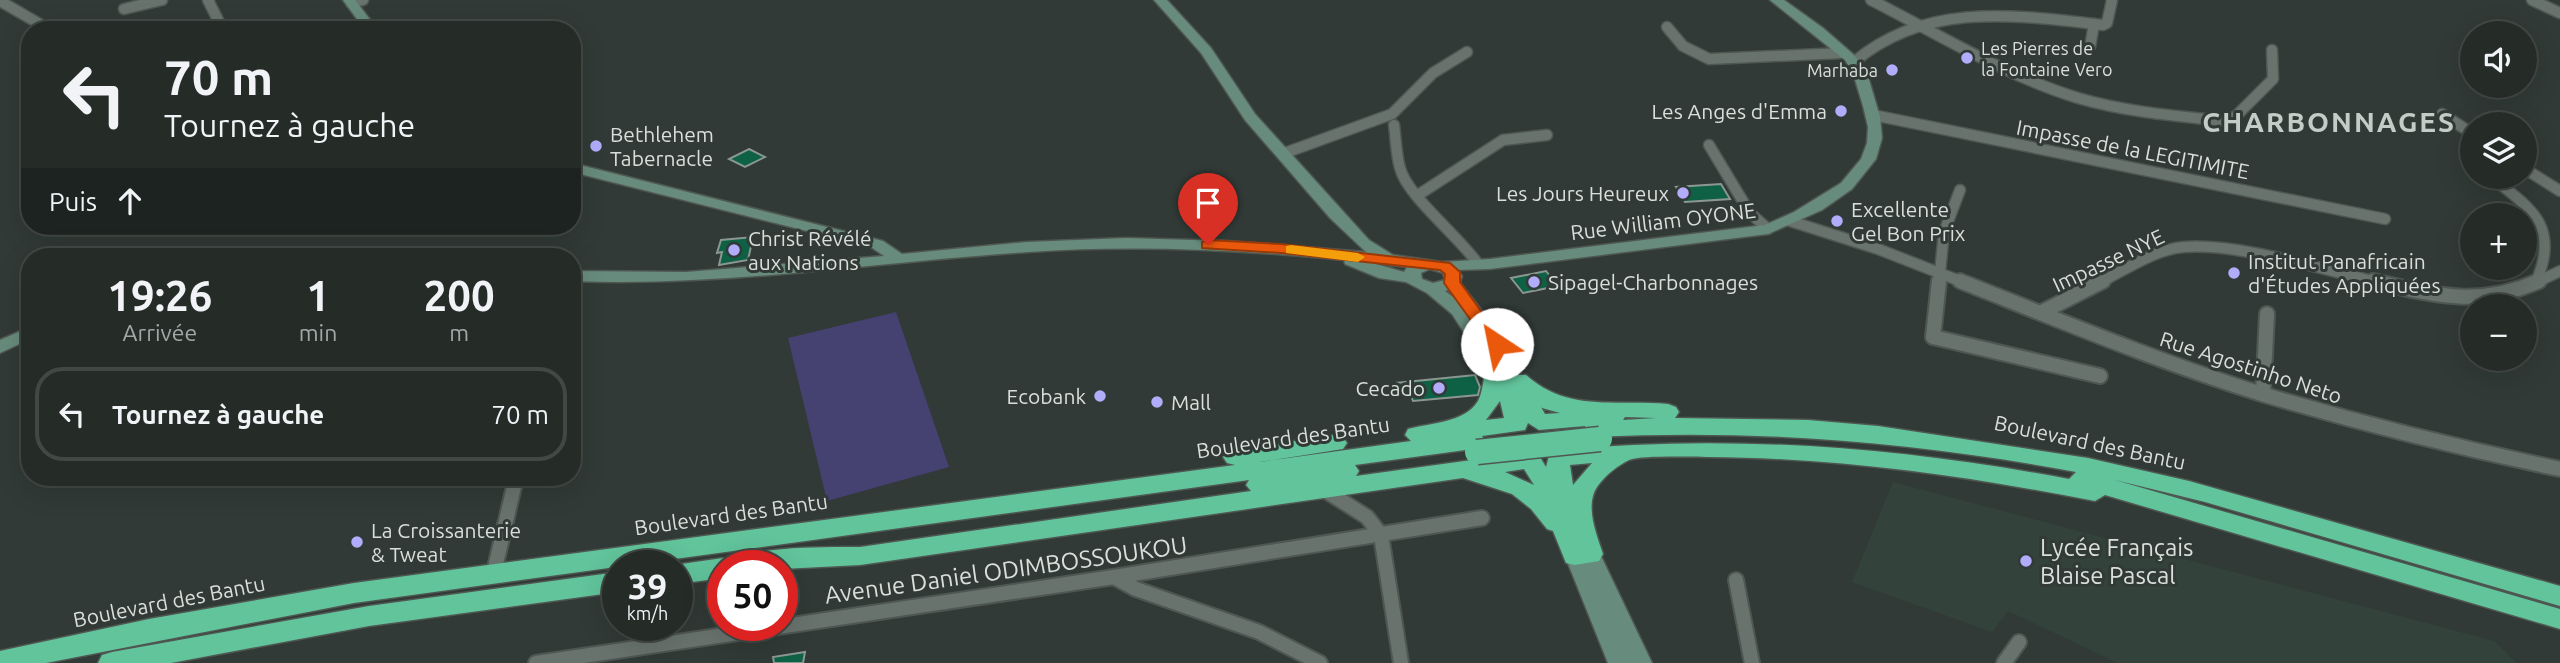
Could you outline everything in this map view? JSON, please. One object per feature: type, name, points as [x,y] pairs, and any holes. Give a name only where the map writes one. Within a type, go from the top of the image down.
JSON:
[{"type":"highway","points":[[1502,369],[1530,393],[1557,406],[1668,412],[1807,412],[1948,429],[2095,458],[2136,470],[2159,482]]},
{"type":"highway","points":[[1502,369],[1512,402],[1528,423]]},
{"type":"highway","points":[[1416,435],[1479,416],[1492,401],[1502,369]]},
{"type":"highway","points":[[805,530],[860,516],[1273,451],[1528,423],[1668,412]]},
{"type":"highway","points":[[1528,423],[1555,427],[1565,437],[1566,448],[1558,458],[1560,483],[1582,555],[1550,492],[1530,460],[1516,454],[1508,444],[1509,433],[1528,423]]},
{"type":"highway","name":"Boulevard des Bantu","points":[[1597,434],[1745,424],[1877,432],[1991,448],[2159,482],[2560,596]]},
{"type":"highway","points":[[1475,447],[1597,434]]},
{"type":"highway","name":"Boulevard des Bantu","points":[[1597,434],[1734,434],[1890,445],[2031,467],[2186,509],[2560,619]]},
{"type":"highway","name":"Boulevard des Bantu","points":[[0,662],[253,611],[494,572],[805,530],[1475,447]]},
{"type":"highway","name":"Boulevard des Bantu","points":[[798,559],[1475,447]]},
{"type":"highway","points":[[804,558],[860,556],[1436,471],[1530,460],[1737,448],[1859,454],[1983,471],[2186,509]]},
{"type":"highway","points":[[1582,555],[1580,494],[1589,476],[1623,454]]},
{"type":"highway","points":[[1436,471],[1489,475],[1525,489],[1582,555]]},
{"type":"highway","points":[[112,663],[323,624],[602,584]]},
{"type":"street","points":[[124,9],[162,0]]},
{"type":"street","points":[[208,0],[218,21]]},
{"type":"street","points":[[1160,0],[1206,51],[1250,117],[1270,136],[1282,154],[1363,243],[1390,259]]},
{"type":"street","points":[[1776,0],[1848,58]]},
{"type":"street","points":[[1871,0],[2053,89],[2123,108],[2212,121],[2236,116],[2273,79],[2272,50]]},
{"type":"street","points":[[1667,27],[1683,46],[1709,59],[1848,58],[1888,27],[1930,12],[1972,8],[2015,10],[2094,24],[2107,23],[2112,0]]},
{"type":"street","points":[[2532,0],[2560,13]]},
{"type":"street","points":[[0,1],[34,21]]},
{"type":"street","points":[[354,1],[366,21]]},
{"type":"street","points":[[2090,47],[2094,24]]},
{"type":"street","points":[[1282,154],[1379,121],[1392,114],[1433,73],[1467,52]]},
{"type":"street","name":"Rue William OYONE","points":[[1433,289],[1450,276],[1484,264],[1768,229],[1790,220],[1836,193],[1859,172],[1874,144],[1873,115],[1848,58]]},
{"type":"street","points":[[2441,114],[2460,126]]},
{"type":"street","name":"Impasse de la LEGITIMITE","points":[[1873,115],[2385,219]]},
{"type":"street","points":[[1394,125],[1400,169],[1406,184],[1484,264]]},
{"type":"street","points":[[1418,195],[1503,140],[1547,135]]},
{"type":"street","points":[[1709,145],[1745,205],[1768,229]]},
{"type":"street","points":[[581,169],[877,244],[899,259]]},
{"type":"street","points":[[2537,177],[2560,191]]},
{"type":"street","points":[[2505,189],[2534,214],[2549,245],[2536,282]]},
{"type":"street","points":[[1961,190],[1948,216],[1939,271],[1933,337],[2100,376]]},
{"type":"street","name":"Rue Agostinho Neto","points":[[1790,220],[1939,271],[2102,337],[2263,394],[2419,439],[2560,469]]},
{"type":"street","points":[[581,276],[691,277],[1028,247],[1160,243],[1281,248],[1342,257],[1424,264],[1450,276],[1488,330],[1502,369]]},
{"type":"street","name":"Impasse NYE","points":[[2042,312],[2155,255],[2182,247],[2214,248],[2259,256],[2448,298],[2494,295],[2536,282],[2560,271]]},
{"type":"street","points":[[1342,257],[1385,274],[1411,278],[1419,286],[1433,289],[1458,310],[1502,369]]},
{"type":"street","points":[[1411,278],[1415,268],[1424,264]]},
{"type":"street","points":[[2263,394],[2266,314]]},
{"type":"street","points":[[0,347],[21,336]]},
{"type":"street","points":[[494,572],[514,486]]},
{"type":"street","points":[[1323,489],[1367,517],[1381,535],[1401,663]]},
{"type":"street","name":"Avenue Daniel ODIMBOSSOUKOU","points":[[536,663],[1114,577],[1482,518]]},
{"type":"street","points":[[1582,555],[1619,663]]},
{"type":"street","points":[[1582,555],[1641,663]]},
{"type":"street","points":[[1114,577],[1136,589],[1259,632],[1320,663]]},
{"type":"street","points":[[1736,580],[1752,663]]},
{"type":"street","points":[[2004,663],[2019,642]]},
{"type":"shaded area","points":[[896,312],[949,467],[827,501],[788,338]]},
{"type":"shaded area","name":"Lycée Français Blaise Pascal","points":[[1893,482],[2494,641],[2517,663],[2118,663],[2008,611],[1992,632],[1852,582]]},
{"type":"building","points":[[749,149],[765,157],[745,167],[729,159]]},
{"type":"building","name":"Les Jours Heureux","points":[[1721,184],[1730,199],[1685,202],[1676,187]]},
{"type":"building","name":"Christ Révélé aux Nations","points":[[753,237],[748,260],[719,265],[722,252],[717,253],[721,240]]},
{"type":"building","name":"Sipagel-Charbonnages","points":[[1546,271],[1558,286],[1523,293],[1511,278]]},
{"type":"building","name":"Cecado","points":[[1475,375],[1480,387],[1478,395],[1413,401],[1410,393],[1399,394],[1396,383]]},
{"type":"building","points":[[805,652],[803,663],[774,663],[773,657]]},
{"type":"slow traffic","points":[[1291,250],[1358,257]]},
{"type":"place","name":"Les Pierres de la Fontaine Vero","points":[[1967,58]]},
{"type":"place","name":"Marhaba","points":[[1892,70]]},
{"type":"place","name":"Les Anges d'Emma","points":[[1841,111]]},
{"type":"place","name":"Bethlehem Tabernacle","points":[[596,146]]},
{"type":"place","name":"Les Jours Heureux","points":[[1683,193]]},
{"type":"place","name":"Excellente Gel Bon Prix","points":[[1837,221]]},
{"type":"place","name":"Christ Révélé aux Nations","points":[[734,250]]},
{"type":"place","name":"Institut Panafricain d'Études Appliquées","points":[[2234,273]]},
{"type":"place","name":"Sipagel-Charbonnages","points":[[1534,282]]},
{"type":"place","name":"Cecado","points":[[1439,388]]},
{"type":"place","name":"Ecobank","points":[[1100,396]]},
{"type":"place","name":"Mall","points":[[1157,402]]},
{"type":"place","name":"La Croissanterie & Tweat","points":[[357,542]]},
{"type":"place","name":"Lycée Français Blaise Pascal","points":[[2026,561]]},
{"type":"district","name":"CHARBONNAGES","points":[[2329,121]]},
{"type":"route","points":[[1208,245],[1281,248],[1342,257],[1390,259],[1445,266],[1454,276],[1452,283],[1497,344]]}]
